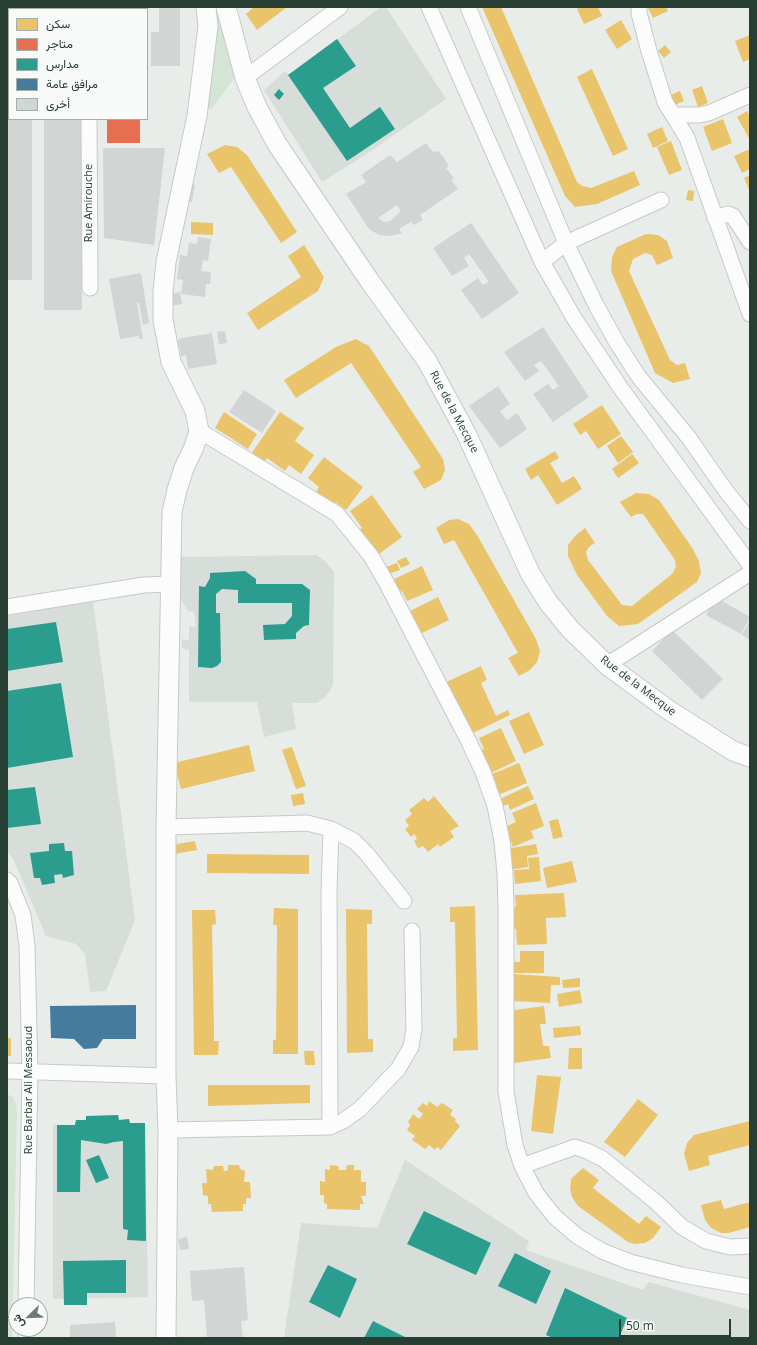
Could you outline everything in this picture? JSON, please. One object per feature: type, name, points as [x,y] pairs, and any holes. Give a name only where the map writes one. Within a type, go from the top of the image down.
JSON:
[{"type":"street","points":[[166,1338],[168,1130],[166,1076],[166,827],[172,512],[184,468],[194,448],[199,432],[195,411],[171,362],[163,320],[163,292],[166,262],[197,116],[208,26],[206,7]]},
{"type":"street","name":"Rue de la Mecque","points":[[226,7],[245,78],[257,107],[277,144],[426,361],[467,435],[509,529],[530,572],[548,602],[570,629],[607,665],[668,709],[734,751],[750,756]]},
{"type":"street","points":[[245,78],[340,7]]},
{"type":"street","points":[[429,7],[542,262],[574,318],[593,348],[667,452],[750,565]]},
{"type":"street","points":[[468,7],[566,243],[596,306],[639,377],[689,438],[726,491],[750,521]]},
{"type":"street","points":[[639,7],[639,13],[649,51],[666,102],[686,138],[750,314]]},
{"type":"street","points":[[673,115],[699,116],[750,95]]},
{"type":"street","name":"Rue Amirouche","points":[[89,120],[90,288]]},
{"type":"street","points":[[542,262],[566,243],[661,200]]},
{"type":"street","points":[[715,218],[728,214],[733,216],[750,242]]},
{"type":"street","points":[[199,432],[337,514],[371,556],[386,582],[483,772],[495,806],[502,847],[506,909],[506,1092],[515,1145],[522,1166],[536,1193],[554,1216],[576,1236],[602,1251],[630,1262],[682,1275],[750,1287]]},
{"type":"street","points":[[667,452],[689,438]]},
{"type":"street","points":[[607,665],[750,573]]},
{"type":"street","points":[[7,607],[144,585],[171,584]]},
{"type":"street","points":[[166,827],[307,823],[331,829],[354,841],[367,854],[404,901]]},
{"type":"street","points":[[330,1127],[329,892],[331,829]]},
{"type":"street","name":"Rue Barbar Ali Messaoud","points":[[7,880],[10,883],[23,915],[28,946],[30,1072],[26,1297]]},
{"type":"street","points":[[168,1130],[330,1127],[343,1121],[360,1109],[398,1069],[411,1047],[414,1029],[412,931]]},
{"type":"street","points":[[7,1071],[166,1076]]},
{"type":"street","points":[[522,1166],[575,1147],[587,1151],[603,1159],[656,1202],[688,1231],[706,1241],[730,1247],[750,1246]]},
{"type":"shaded area","points":[[381,7],[386,7],[446,99],[368,153],[322,182],[264,90],[285,71],[289,75]]},
{"type":"shaded area","points":[[316,555],[325,561],[334,572],[333,685],[327,695],[317,703],[292,703],[296,729],[264,737],[257,702],[189,702],[189,650],[182,648],[182,639],[189,640],[189,626],[196,627],[194,611],[189,612],[179,597],[180,557]]},
{"type":"shaded area","points":[[93,601],[135,920],[106,991],[90,992],[85,954],[76,944],[46,936],[13,859],[7,852],[7,616]]},
{"type":"shaded area","points":[[118,1115],[119,1120],[129,1119],[130,1123],[145,1123],[148,1297],[53,1299],[53,1124],[75,1125],[76,1120],[86,1120],[86,1116]]},
{"type":"shaded area","points":[[405,1160],[529,1241],[526,1250],[643,1290],[649,1282],[750,1310],[750,1338],[284,1338],[301,1223],[377,1228]]},
{"type":"green space","points":[[207,7],[220,7],[235,77],[211,110],[202,103]]},
{"type":"green space","points":[[7,1094],[13,1097],[16,1104],[17,1113],[13,1297],[8,1297],[8,1337],[12,1338],[7,1338]]},
{"type":"building: سكن","points":[[254,7],[287,7],[257,30],[246,14]]},
{"type":"building: سكن","points":[[482,7],[501,7],[577,182],[582,186],[591,188],[634,171],[640,185],[597,204],[575,207],[565,196]]},
{"type":"building: سكن","points":[[581,7],[598,7],[602,16],[584,24],[577,9]]},
{"type":"building: سكن","points":[[666,7],[668,11],[653,18],[648,8]]},
{"type":"building: سكن","points":[[621,20],[632,39],[617,49],[605,30]]},
{"type":"building: سكن","points":[[750,35],[750,59],[743,62],[735,41]]},
{"type":"building: سكن","points":[[665,45],[671,52],[664,58],[658,51]]},
{"type":"building: سكن","points":[[592,69],[628,149],[613,156],[577,77]]},
{"type":"building: سكن","points":[[702,86],[708,103],[698,107],[692,90]]},
{"type":"building: سكن","points":[[680,91],[684,101],[672,106],[668,96]]},
{"type":"building: سكن","points":[[747,111],[750,116],[750,140],[737,117]]},
{"type":"building: سكن","points":[[723,119],[732,143],[712,151],[703,127]]},
{"type":"building: سكن","points":[[662,127],[668,141],[653,148],[647,134]]},
{"type":"building: سكن","points":[[671,141],[682,170],[669,175],[657,147]]},
{"type":"building: سكن","points":[[225,145],[237,147],[247,155],[297,232],[281,243],[231,167],[219,173],[207,154]]},
{"type":"building: سكن","points":[[750,149],[750,169],[742,173],[734,156]]},
{"type":"building: سكن","points":[[750,175],[750,192],[744,178]]},
{"type":"building: سكن","points":[[688,190],[694,191],[693,201],[686,200]]},
{"type":"building: سكن","points":[[191,222],[213,223],[213,235],[191,234]]},
{"type":"building: سكن","points":[[646,234],[658,235],[667,241],[673,258],[657,265],[652,255],[645,253],[633,259],[629,271],[670,360],[677,365],[685,363],[690,379],[673,383],[655,373],[611,271],[612,257],[617,247]]},
{"type":"building: سكن","points":[[304,245],[324,277],[318,291],[258,330],[247,313],[301,277],[288,256]]},
{"type":"building: سكن","points":[[356,339],[369,346],[443,459],[445,470],[441,480],[424,489],[413,472],[421,467],[351,363],[296,398],[284,380],[336,347]]},
{"type":"building: سكن","points":[[602,405],[621,434],[598,449],[586,431],[580,435],[573,424]]},
{"type":"building: سكن","points":[[224,412],[257,434],[248,449],[215,428]]},
{"type":"building: سكن","points":[[280,412],[304,428],[295,441],[314,455],[301,474],[289,465],[285,471],[267,458],[264,463],[251,454]]},
{"type":"building: سكن","points":[[621,436],[633,452],[618,463],[607,446]]},
{"type":"building: سكن","points":[[555,451],[559,458],[550,463],[562,483],[574,476],[582,489],[557,505],[538,475],[531,480],[525,469]]},
{"type":"building: سكن","points":[[632,454],[639,463],[618,478],[612,469]]},
{"type":"building: سكن","points":[[324,457],[363,487],[346,510],[335,502],[332,507],[315,494],[319,487],[308,478]]},
{"type":"building: سكن","points":[[636,493],[649,494],[659,500],[693,549],[699,561],[701,573],[697,582],[638,624],[619,626],[607,616],[577,575],[568,556],[568,545],[576,535],[585,528],[595,543],[589,547],[586,552],[588,560],[622,605],[632,606],[672,574],[676,567],[675,560],[643,514],[637,514],[631,517],[620,502]]},
{"type":"building: سكن","points":[[372,495],[402,537],[379,554],[374,547],[370,550],[357,531],[362,528],[350,511]]},
{"type":"building: سكن","points":[[458,519],[469,524],[477,535],[536,639],[540,651],[537,662],[530,670],[519,676],[508,658],[518,653],[454,540],[444,544],[436,528],[449,520]]},
{"type":"building: سكن","points":[[406,557],[410,564],[401,568],[397,561]]},
{"type":"building: سكن","points":[[397,563],[400,570],[388,574],[386,567]]},
{"type":"building: سكن","points":[[422,566],[433,590],[407,601],[402,591],[396,594],[390,581]]},
{"type":"building: سكن","points":[[438,597],[449,620],[420,634],[408,612]]},
{"type":"building: سكن","points":[[481,666],[487,680],[481,683],[496,716],[508,710],[510,715],[469,735],[444,683]]},
{"type":"building: سكن","points":[[529,712],[544,745],[524,754],[509,721]]},
{"type":"building: سكن","points":[[501,728],[516,761],[491,773],[481,750],[484,749],[479,738]]},
{"type":"building: سكن","points":[[249,745],[255,771],[181,789],[174,763]]},
{"type":"building: سكن","points":[[292,747],[306,786],[296,789],[282,750]]},
{"type":"building: سكن","points":[[519,763],[527,783],[493,797],[489,787],[496,784],[492,774]]},
{"type":"building: سكن","points":[[528,786],[534,799],[510,810],[508,804],[501,807],[498,800]]},
{"type":"building: سكن","points":[[303,793],[305,804],[293,806],[291,795]]},
{"type":"building: سكن","points":[[434,796],[459,826],[450,831],[454,837],[440,847],[438,844],[428,852],[423,846],[418,848],[414,841],[417,839],[414,834],[411,837],[405,829],[409,826],[405,820],[412,814],[409,810],[424,798],[428,802]]},
{"type":"building: سكن","points":[[536,803],[544,826],[531,831],[534,838],[513,847],[505,827],[516,822],[512,813]]},
{"type":"building: سكن","points":[[558,819],[563,837],[553,839],[549,821]]},
{"type":"building: سكن","points":[[195,841],[197,850],[174,854],[172,845]]},
{"type":"building: سكن","points":[[536,844],[538,854],[527,856],[528,867],[508,870],[505,849]]},
{"type":"building: سكن","points":[[207,854],[309,855],[309,874],[207,873]]},
{"type":"building: سكن","points":[[539,857],[541,881],[515,884],[514,870],[529,869],[528,858]]},
{"type":"building: سكن","points":[[572,861],[577,882],[547,888],[543,868]]},
{"type":"building: سكن","points":[[564,893],[566,917],[546,918],[547,944],[517,945],[516,929],[510,929],[509,907],[516,907],[515,895]]},
{"type":"building: سكن","points":[[475,906],[478,1050],[453,1051],[453,1038],[457,1038],[455,922],[450,922],[450,907]]},
{"type":"building: سكن","points":[[274,908],[298,909],[298,1054],[273,1054],[273,1040],[276,1040],[277,935],[277,925],[273,925]]},
{"type":"building: سكن","points":[[346,909],[372,910],[372,924],[367,924],[368,1039],[373,1039],[373,1052],[347,1053]]},
{"type":"building: سكن","points":[[192,910],[215,910],[216,924],[212,925],[214,1041],[219,1041],[218,1055],[194,1055]]},
{"type":"building: سكن","points":[[520,951],[544,951],[544,973],[514,973],[514,962],[520,962]]},
{"type":"building: سكن","points":[[513,974],[560,977],[560,985],[551,985],[550,1003],[512,1001]]},
{"type":"building: سكن","points":[[580,978],[580,987],[563,988],[562,980]]},
{"type":"building: سكن","points":[[580,990],[582,1003],[559,1007],[557,994]]},
{"type":"building: سكن","points":[[544,1006],[546,1024],[540,1024],[543,1046],[549,1046],[551,1058],[514,1063],[508,1011]]},
{"type":"building: سكن","points":[[580,1026],[581,1035],[554,1038],[553,1028]]},
{"type":"building: سكن","points":[[7,1038],[11,1038],[11,1056],[7,1056]]},
{"type":"building: سكن","points":[[569,1048],[582,1048],[582,1069],[568,1069]]},
{"type":"building: سكن","points":[[304,1051],[314,1051],[315,1065],[305,1065]]},
{"type":"building: سكن","points":[[537,1075],[561,1077],[553,1134],[531,1131]]},
{"type":"building: سكن","points":[[208,1085],[310,1085],[310,1103],[208,1106]]},
{"type":"building: سكن","points":[[638,1099],[658,1115],[625,1157],[604,1142]]},
{"type":"building: سكن","points":[[429,1101],[437,1107],[442,1103],[453,1110],[450,1115],[456,1119],[455,1121],[460,1126],[441,1150],[437,1147],[435,1150],[429,1145],[425,1149],[412,1140],[415,1136],[407,1130],[410,1125],[408,1122],[413,1114],[419,1119],[423,1114],[417,1109],[423,1103],[427,1106]]},
{"type":"building: سكن","points":[[750,1121],[750,1145],[708,1156],[710,1165],[689,1171],[684,1154],[687,1143],[694,1135]]},
{"type":"building: سكن","points":[[228,1165],[239,1165],[240,1169],[245,1171],[244,1182],[250,1182],[251,1198],[246,1198],[246,1204],[243,1204],[243,1211],[212,1212],[211,1204],[208,1204],[208,1196],[203,1195],[202,1183],[207,1183],[206,1169],[213,1170],[214,1166],[223,1166],[224,1171],[228,1170]]},
{"type":"building: سكن","points":[[330,1165],[338,1166],[339,1170],[346,1170],[347,1165],[354,1165],[354,1170],[361,1170],[361,1182],[366,1182],[366,1196],[361,1196],[364,1204],[360,1204],[360,1210],[327,1209],[327,1204],[324,1203],[324,1195],[320,1195],[320,1181],[325,1182],[325,1169],[330,1170]]},
{"type":"building: سكن","points":[[583,1168],[599,1180],[593,1188],[639,1224],[646,1216],[661,1227],[653,1238],[645,1243],[634,1244],[628,1242],[578,1206],[572,1197],[570,1188],[571,1179]]},
{"type":"building: سكن","points":[[721,1200],[724,1209],[750,1202],[750,1227],[729,1233],[721,1233],[711,1228],[705,1220],[701,1205]]},
{"type":"building: متاجر","points":[[107,7],[139,7],[139,8]]},
{"type":"building: متاجر","points":[[107,120],[140,120],[140,143],[107,143]]},
{"type":"building: مدارس","points":[[337,39],[356,66],[323,88],[350,128],[380,107],[395,129],[347,161],[288,75]]},
{"type":"building: مدارس","points":[[279,89],[284,94],[279,100],[274,95]]},
{"type":"building: مدارس","points":[[245,571],[256,579],[256,584],[302,584],[310,590],[309,625],[304,626],[296,633],[296,639],[264,640],[263,625],[285,624],[292,616],[292,603],[238,603],[238,590],[222,589],[216,594],[216,613],[220,613],[221,662],[212,668],[198,667],[199,586],[205,587],[210,578],[210,573]]},
{"type":"building: مدارس","points":[[56,622],[63,662],[7,671],[7,629]]},
{"type":"building: مدارس","points":[[61,683],[73,757],[7,768],[7,691]]},
{"type":"building: مدارس","points":[[35,787],[41,824],[7,828],[7,790]]},
{"type":"building: مدارس","points":[[64,843],[65,851],[72,851],[74,875],[63,878],[62,874],[54,875],[55,883],[42,885],[40,878],[34,878],[30,853],[49,851],[49,844]]},
{"type":"building: مدارس","points":[[118,1115],[119,1120],[129,1119],[130,1123],[145,1123],[146,1241],[127,1240],[128,1230],[123,1229],[123,1141],[106,1144],[81,1140],[80,1192],[57,1192],[57,1125],[75,1125],[76,1120],[86,1120],[86,1116]]},
{"type":"building: مدارس","points":[[99,1155],[109,1178],[96,1183],[86,1160]]},
{"type":"building: مدارس","points":[[424,1211],[491,1243],[476,1275],[407,1244]]},
{"type":"building: مدارس","points":[[515,1253],[551,1271],[536,1304],[498,1286]]},
{"type":"building: مدارس","points":[[126,1260],[126,1293],[87,1293],[87,1305],[64,1305],[63,1261]]},
{"type":"building: مدارس","points":[[328,1265],[357,1279],[340,1318],[309,1302]]},
{"type":"building: مدارس","points":[[565,1288],[627,1318],[619,1338],[553,1338],[546,1335]]},
{"type":"building: مدارس","points":[[373,1321],[407,1338],[364,1338]]},
{"type":"building: مرافق عامة","points":[[136,1005],[136,1039],[103,1039],[97,1048],[84,1049],[74,1039],[51,1038],[50,1006]]},
{"type":"building: أخرى","points":[[7,7],[31,7],[8,8],[8,120],[32,120],[32,280],[7,280]]},
{"type":"building: أخرى","points":[[44,7],[81,7],[81,8]]},
{"type":"building: أخرى","points":[[159,7],[180,7],[180,66],[151,66],[151,32],[159,32]]},
{"type":"building: أخرى","points":[[44,120],[81,120],[82,310],[44,310]]},
{"type":"building: أخرى","points":[[426,143],[433,152],[438,151],[444,158],[449,166],[446,168],[454,178],[451,180],[458,189],[420,215],[423,220],[414,225],[411,222],[399,229],[402,233],[390,236],[379,235],[369,229],[346,194],[366,182],[361,175],[390,155],[397,162]],"holes":[[[397,205],[401,211],[390,221],[384,222],[378,218]]]},
{"type":"building: أخرى","points":[[103,148],[165,148],[154,245],[104,238]]},
{"type":"building: أخرى","points":[[185,184],[195,185],[192,202],[182,201]]},
{"type":"building: أخرى","points":[[471,223],[519,293],[482,319],[461,290],[478,278],[483,285],[489,282],[469,254],[464,258],[469,266],[452,276],[433,248]]},
{"type":"building: أخرى","points":[[198,237],[211,239],[208,261],[203,260],[201,271],[211,272],[210,284],[206,284],[205,297],[181,294],[183,280],[177,279],[180,255],[187,256],[189,243],[197,244]]},
{"type":"building: أخرى","points":[[141,273],[149,323],[143,325],[139,303],[137,303],[143,339],[139,339],[139,336],[120,339],[109,279]]},
{"type":"building: أخرى","points":[[180,292],[182,304],[171,306],[169,294]]},
{"type":"building: أخرى","points":[[543,327],[589,397],[553,422],[533,394],[548,384],[553,390],[559,386],[541,361],[534,365],[539,371],[525,381],[504,352]]},
{"type":"building: أخرى","points":[[225,331],[227,343],[219,344],[217,332]]},
{"type":"building: أخرى","points":[[212,333],[217,364],[188,369],[186,355],[181,356],[178,339]]},
{"type":"building: أخرى","points":[[498,386],[510,404],[500,411],[507,420],[517,413],[527,429],[500,448],[469,406]]},
{"type":"building: أخرى","points":[[244,390],[276,411],[262,433],[229,412]]},
{"type":"building: أخرى","points":[[715,597],[750,617],[741,634],[706,615]]},
{"type":"building: أخرى","points":[[750,620],[750,640],[742,635]]},
{"type":"building: أخرى","points":[[672,630],[723,679],[702,700],[652,651]]},
{"type":"building: أخرى","points":[[187,1237],[189,1249],[180,1250],[178,1239]]},
{"type":"building: أخرى","points":[[244,1267],[248,1320],[241,1321],[243,1338],[207,1338],[204,1300],[192,1301],[190,1271]]},
{"type":"building: أخرى","points":[[115,1322],[116,1337],[70,1338],[70,1325]]}]
